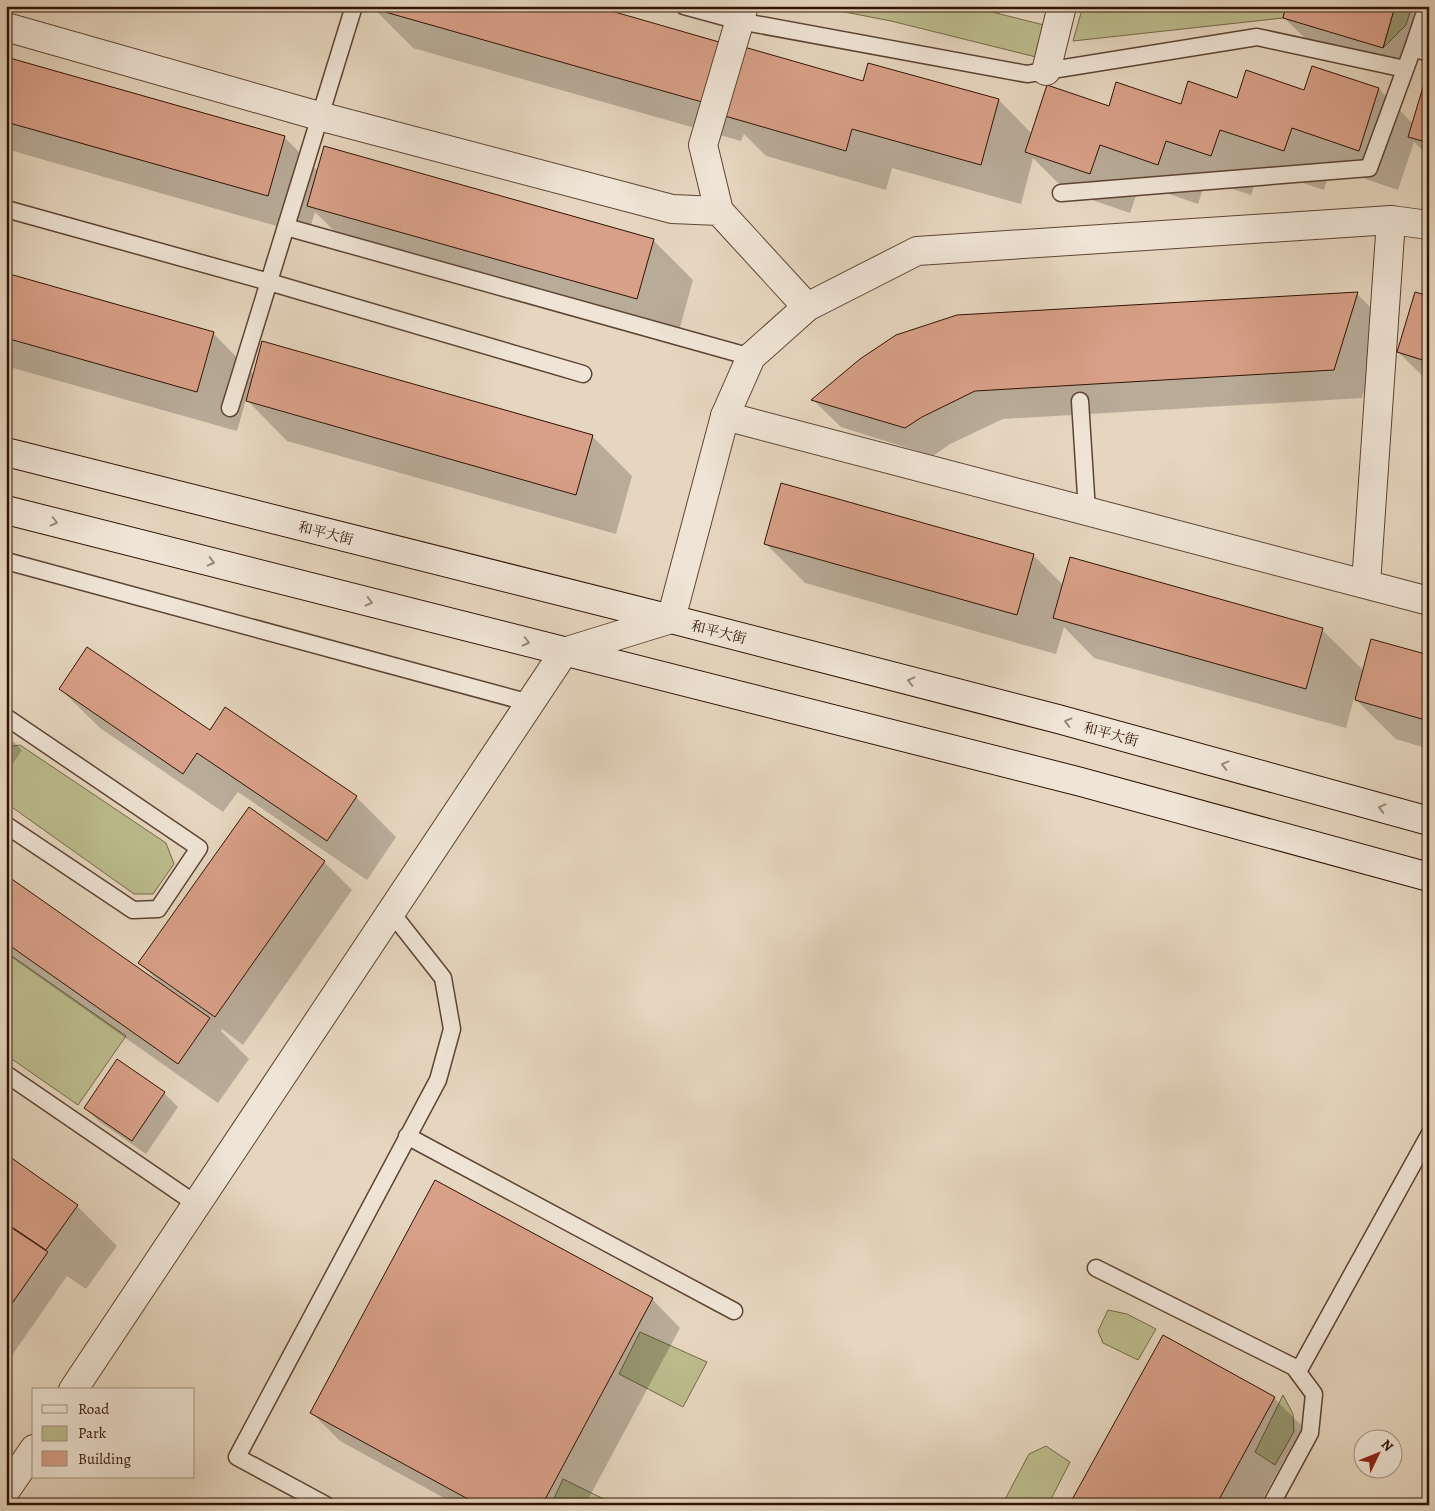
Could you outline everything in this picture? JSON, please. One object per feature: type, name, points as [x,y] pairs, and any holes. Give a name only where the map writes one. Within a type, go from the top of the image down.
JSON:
[{"type":"street","points":[[1046,71],[1062,6]]},
{"type":"street","points":[[741,14],[703,145],[718,211],[807,307]]},
{"type":"street","points":[[6,27],[319,116],[672,209],[718,211]]},
{"type":"street","points":[[1366,584],[1392,220]]},
{"type":"street","points":[[74,1388],[564,652],[671,619],[725,416],[751,357],[807,307],[917,251],[1392,220],[1429,225]]},
{"type":"street","points":[[725,416],[1429,601]]},
{"type":"street","name":"和平大街","points":[[6,452],[671,619],[1058,719],[1429,821]]},
{"type":"street","points":[[6,510],[1072,780],[1429,877]]},
{"type":"street","points":[[6,1490],[32,1452]]},
{"type":"lane","points":[[230,408],[354,6]]},
{"type":"lane","points":[[684,6],[741,14],[1027,74],[1257,38],[1405,69]]},
{"type":"lane","points":[[1061,193],[1369,168],[1427,6]]},
{"type":"lane","points":[[1412,48],[1429,53]]},
{"type":"lane","points":[[6,210],[269,282],[583,374]]},
{"type":"lane","points":[[286,227],[751,357]]},
{"type":"lane","points":[[1080,401],[1087,511]]},
{"type":"lane","points":[[6,561],[530,703]]},
{"type":"lane","points":[[6,718],[199,848],[158,909],[133,910],[6,825]]},
{"type":"lane","points":[[326,1505],[238,1456],[438,1080],[452,1029],[443,978],[390,912]]},
{"type":"lane","points":[[6,1074],[196,1204]]},
{"type":"lane","points":[[1298,1372],[1429,1135]]},
{"type":"lane","points":[[407,1136],[734,1311]]},
{"type":"lane","points":[[1096,1268],[1294,1367],[1298,1372],[1314,1394],[1310,1433],[1271,1505]]},
{"type":"green space","points":[[814,6],[968,6],[1044,25],[1036,57],[891,21]]},
{"type":"green space","points":[[1083,6],[1286,6],[1283,18],[1073,41]]},
{"type":"green space","points":[[1395,6],[1412,6],[1406,25],[1383,48]]},
{"type":"green space","points":[[20,745],[166,843],[174,864],[153,894],[134,894],[6,803],[6,747]]},
{"type":"green space","points":[[6,952],[126,1036],[78,1105],[6,1055]]},
{"type":"green space","points":[[1108,1310],[1127,1314],[1156,1329],[1138,1360],[1103,1343],[1098,1331]]},
{"type":"green space","points":[[640,1332],[707,1362],[683,1407],[619,1374]]},
{"type":"green space","points":[[1283,1395],[1293,1414],[1294,1432],[1275,1465],[1255,1452]]},
{"type":"green space","points":[[1046,1446],[1070,1462],[1048,1505],[1002,1505],[1029,1454]]},
{"type":"green space","points":[[563,1479],[616,1505],[551,1505]]},
{"type":"building","points":[[372,6],[594,6],[719,42],[702,102],[371,8]]},
{"type":"building","points":[[1286,6],[1395,6],[1383,48],[1283,18]]},
{"type":"building","points":[[744,47],[863,81],[868,63],[999,99],[981,165],[852,129],[846,151],[725,116]]},
{"type":"building","points":[[6,57],[285,136],[268,196],[6,122]]},
{"type":"building","points":[[1312,66],[1379,88],[1359,151],[1292,128],[1284,151],[1220,130],[1211,156],[1166,141],[1158,165],[1100,145],[1090,174],[1025,152],[1047,85],[1109,106],[1116,82],[1181,104],[1188,81],[1237,98],[1246,70],[1304,90]]},
{"type":"building","points":[[1426,77],[1429,78],[1429,143],[1408,137]]},
{"type":"building","points":[[324,146],[654,239],[637,299],[307,206]]},
{"type":"building","points":[[6,273],[214,332],[197,392],[6,338]]},
{"type":"building","points":[[1358,292],[1334,370],[975,391],[922,417],[905,428],[811,400],[860,359],[896,335],[957,315]]},
{"type":"building","points":[[1415,292],[1429,296],[1429,362],[1397,352]]},
{"type":"building","points":[[262,341],[593,435],[576,495],[246,401]]},
{"type":"building","points":[[781,483],[1034,554],[1017,615],[764,544]]},
{"type":"building","points":[[1070,557],[1323,628],[1306,689],[1053,618]]},
{"type":"building","points":[[1371,639],[1429,655],[1429,721],[1355,700]]},
{"type":"building","points":[[87,647],[210,730],[225,707],[357,796],[327,841],[197,753],[183,774],[59,689]]},
{"type":"building","points":[[249,807],[325,861],[215,1017],[138,963]]},
{"type":"building","points":[[6,875],[210,1018],[178,1064],[6,943]]},
{"type":"building","points":[[117,1059],[165,1092],[132,1141],[84,1108]]},
{"type":"building","points":[[6,1154],[78,1205],[46,1250],[6,1223]]},
{"type":"building","points":[[435,1180],[653,1298],[542,1505],[479,1505],[310,1413]]},
{"type":"building","points":[[6,1224],[48,1252],[6,1312]]},
{"type":"building","points":[[1163,1335],[1275,1397],[1216,1505],[1069,1505]]}]
